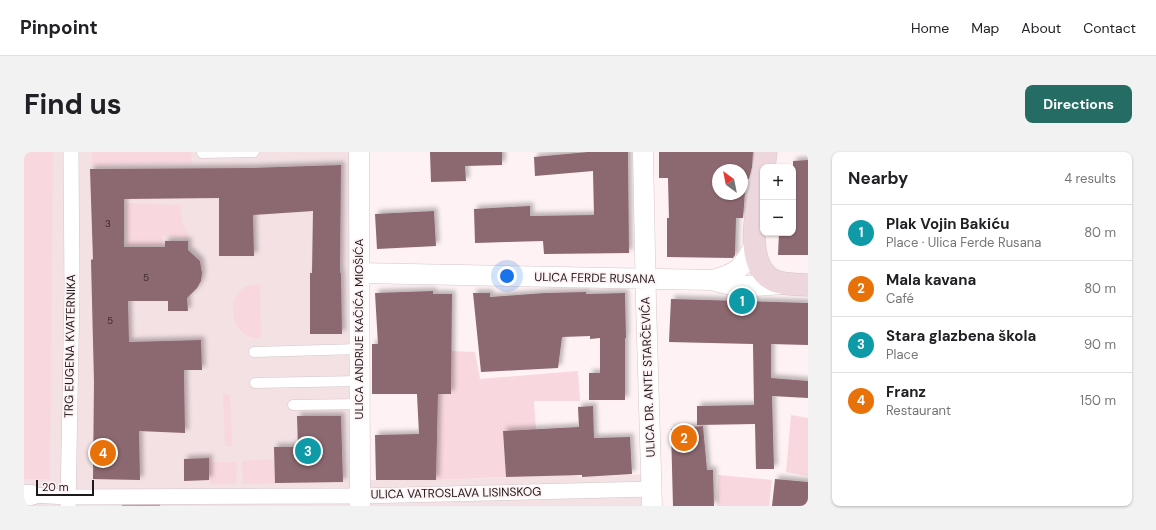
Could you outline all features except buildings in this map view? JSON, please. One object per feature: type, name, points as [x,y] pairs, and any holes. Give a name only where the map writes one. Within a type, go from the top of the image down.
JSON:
[{"type":"main road","points":[[764,164],[766,152]]},
{"type":"main road","points":[[760,193],[754,236],[754,245],[758,263],[765,274],[773,280],[784,284]]},
{"type":"main road","name":"ULICA FERDE RUSANA","points":[[784,284],[808,285]]},
{"type":"street","name":"TRG EUGENA KVATERNIKA","points":[[68,502],[72,290],[71,152]]},
{"type":"street","name":"ULICA ANDRIJE KAČIĆA MIOŠIĆA","points":[[359,152],[358,273],[360,348],[360,501]]},
{"type":"street","name":"ULICA DR. ANTE STARČEVIĆA","points":[[644,152],[645,278],[652,497]]},
{"type":"street","name":"ULICA FERDE RUSANA","points":[[358,273],[712,280],[725,277],[743,265],[754,245]]},
{"type":"street","name":"ULICA FERDE RUSANA","points":[[712,280],[726,285],[755,287],[784,284]]},
{"type":"street","points":[[28,495],[68,502]]},
{"type":"street","name":"ULICA VATROSLAVA LISINSKOG","points":[[68,502],[360,501],[652,497]]},
{"type":"lane","points":[[202,153],[254,152]]},
{"type":"lane","points":[[254,352],[360,348]]},
{"type":"lane","points":[[255,383],[360,381]]},
{"type":"lane","points":[[293,404],[360,404]]},
{"type":"shaded area","points":[[24,152],[359,152],[360,480],[436,480],[570,475],[582,477],[651,474],[652,506],[24,506]]},
{"type":"shaded area","points":[[24,152],[53,152],[50,479],[24,479]]},
{"type":"shaded area","points":[[92,152],[191,152],[192,163],[92,165]]},
{"type":"shaded area","points":[[126,203],[180,205],[182,223],[188,233],[188,239],[162,235],[163,245],[127,246]]},
{"type":"shaded area","points":[[258,284],[260,285],[261,335],[258,338],[249,336],[242,332],[237,326],[233,309],[234,301],[238,293],[245,287]]},
{"type":"shaded area","points":[[451,351],[475,352],[480,379],[578,371],[580,401],[534,401],[536,430],[503,432],[506,477],[436,480],[438,394],[451,394]]},
{"type":"shaded area","points":[[223,394],[230,394],[232,446],[225,446]]},
{"type":"shaded area","points":[[791,415],[808,418],[808,476],[786,472]]},
{"type":"shaded area","points":[[274,459],[275,483],[243,484],[242,461]]},
{"type":"shaded area","points":[[209,462],[237,462],[236,484],[210,484]]},
{"type":"shaded area","points":[[718,475],[772,480],[769,506],[717,506]]},
{"type":"shaded area","points":[[122,498],[161,499],[160,506],[122,506]]},
{"type":"place","name":"Plak Vojin Bakiću","points":[[742,301]]},
{"type":"place","name":"Mala kavana","points":[[684,438]]},
{"type":"place","name":"Stara glazbena škola","points":[[308,451]]},
{"type":"place","name":"Franz","points":[[103,453]]}]
